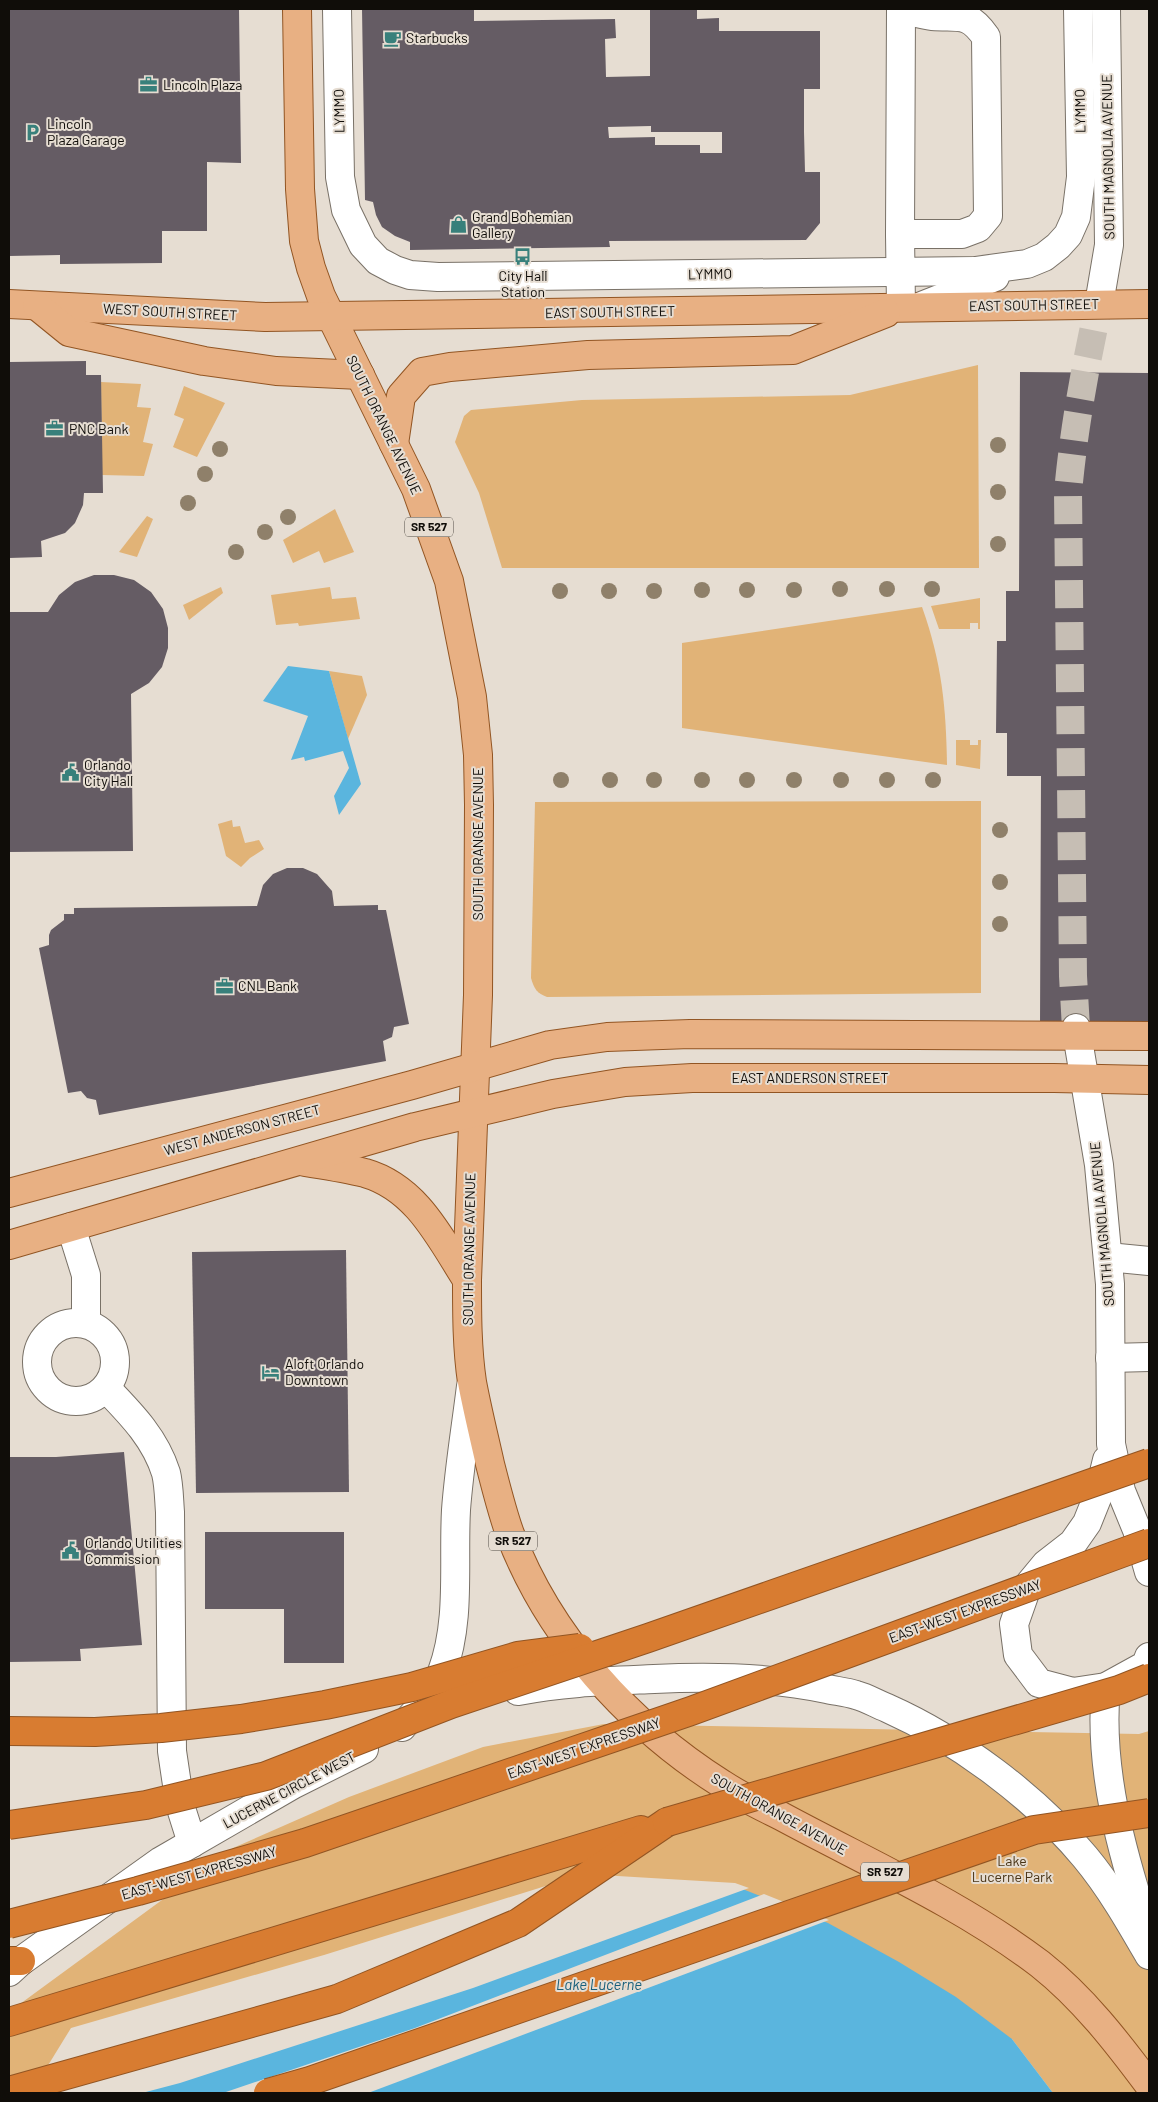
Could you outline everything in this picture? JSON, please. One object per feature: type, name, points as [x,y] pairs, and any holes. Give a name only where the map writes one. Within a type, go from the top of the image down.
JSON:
[{"type":"highway","points":[[9,1825],[146,1805],[266,1776],[451,1704],[648,1638],[1149,1462]]},
{"type":"highway","name":"EAST-WEST EXPRESSWAY","points":[[9,1924],[138,1891],[305,1843],[691,1711],[1149,1543]]},
{"type":"highway","points":[[9,1731],[95,1732],[161,1728],[241,1719],[325,1705],[412,1687],[518,1656],[648,1638]]},
{"type":"highway","points":[[9,2022],[668,1822],[1100,1695],[1149,1678]]},
{"type":"highway","points":[[268,2093],[310,2081],[1034,1830],[1149,1813]]},
{"type":"highway","points":[[9,2091],[337,1999],[518,1923],[668,1822]]},
{"type":"main road","name":"SOUTH ORANGE AVENUE","points":[[297,9],[300,189],[304,241],[314,278],[331,316],[416,489],[449,582],[472,697],[478,755],[479,805],[475,1066],[467,1324],[472,1379],[486,1445],[510,1534],[529,1575],[574,1648],[639,1720],[682,1758],[724,1786],[943,1902],[1041,1965],[1083,2004],[1109,2033],[1149,2085]]},
{"type":"main road","name":"WEST SOUTH STREET","points":[[9,304],[265,317],[331,316]]},
{"type":"main road","name":"EAST SOUTH STREET","points":[[331,316],[1149,304]]},
{"type":"main road","points":[[37,306],[69,332],[222,363],[276,371],[360,375]]},
{"type":"main road","points":[[394,444],[401,396],[422,372],[450,367],[588,355],[793,350],[904,307]]},
{"type":"main road","points":[[475,1066],[550,1045],[607,1037],[690,1034],[1077,1032],[1149,1036]]},
{"type":"main road","name":"WEST ANDERSON STREET","points":[[9,1193],[403,1088],[475,1066]]},
{"type":"main road","name":"EAST ANDERSON STREET","points":[[473,1113],[553,1094],[625,1082],[692,1078],[1149,1080]]},
{"type":"main road","points":[[9,1245],[416,1127],[473,1113]]},
{"type":"main road","points":[[298,1161],[365,1173],[394,1185],[410,1198],[430,1220],[467,1280]]},
{"type":"street","name":"LYMMO","points":[[337,9],[340,177],[346,210],[363,245],[378,260],[394,270],[410,275],[438,278],[975,271],[1027,264],[1044,256],[1058,246],[1068,234],[1076,217],[1081,178],[1078,9]]},
{"type":"street","points":[[900,234],[962,234],[978,228],[988,216],[986,37],[976,23],[961,16],[930,16],[901,9],[900,234],[900,272],[904,307],[1027,264]]},
{"type":"street","name":"SOUTH MAGNOLIA AVENUE","points":[[1099,304],[1109,245],[1106,9]]},
{"type":"street","name":"SOUTH MAGNOLIA AVENUE","points":[[1077,1032],[1099,1165],[1108,1257],[1110,1284],[1111,1444],[1121,1491],[1137,1530],[1149,1572]]},
{"type":"street","points":[[71,1227],[86,1275],[86,1323]]},
{"type":"street","points":[[1108,1257],[1149,1262]]},
{"type":"street","points":[[86,1323],[105,1335],[112,1345],[115,1367],[112,1378],[106,1388],[96,1396],[83,1400],[58,1397],[47,1389],[40,1378],[36,1366],[37,1353],[42,1341],[50,1332],[67,1324],[86,1323]]},
{"type":"street","points":[[1110,1358],[1149,1357]]},
{"type":"street","points":[[398,1732],[433,1691],[448,1652],[453,1622],[456,1509],[472,1379]]},
{"type":"street","points":[[106,1388],[140,1423],[154,1445],[166,1474],[170,1512],[172,1750],[180,1805],[192,1843]]},
{"type":"street","name":"SOUTH MAGNOLIA AVENUE","points":[[1111,1444],[1099,1494],[1087,1523],[1073,1543],[1046,1564],[1027,1587],[1014,1624],[1018,1655],[1039,1683],[1073,1692],[1106,1687],[1146,1665],[1149,1657]]},
{"type":"street","points":[[602,1681],[704,1676],[757,1679],[809,1685],[856,1695],[906,1717],[948,1740],[985,1765],[1049,1820],[1085,1857],[1127,1917],[1149,1955]]},
{"type":"street","name":"LUCERNE CIRCLE WEST","points":[[13,1965],[160,1861],[294,1784],[398,1732],[489,1696],[552,1684],[602,1681]]},
{"type":"street","points":[[1106,1687],[1104,1713],[1111,1794],[1132,1886],[1149,1939]]},
{"type":"green space","points":[[978,365],[979,568],[502,568],[479,493],[455,442],[464,416],[471,410],[582,400],[850,395]]},
{"type":"green space","points":[[101,382],[141,384],[137,407],[151,408],[143,442],[153,444],[144,476],[102,475]]},
{"type":"green space","points":[[184,386],[225,403],[197,457],[173,447],[184,419],[174,415]]},
{"type":"green space","points":[[335,509],[354,552],[324,563],[319,551],[293,563],[283,540]]},
{"type":"green space","points":[[147,516],[153,519],[137,557],[119,552]]},
{"type":"green space","points":[[221,587],[223,593],[189,620],[183,605]]},
{"type":"green space","points":[[330,587],[332,599],[356,597],[360,619],[299,626],[298,623],[276,625],[271,595]]},
{"type":"green space","points":[[980,598],[980,629],[978,629],[978,623],[970,623],[970,629],[939,629],[931,606]]},
{"type":"green space","points":[[922,607],[929,627],[942,685],[947,765],[682,728],[682,643]]},
{"type":"green space","points":[[329,671],[362,676],[367,695],[348,739]]},
{"type":"green space","points":[[956,740],[970,740],[970,745],[978,745],[978,740],[981,740],[980,769],[956,765]]},
{"type":"green space","points":[[981,801],[981,993],[547,997],[538,992],[533,985],[531,978],[535,802]]},
{"type":"green space","points":[[232,820],[233,827],[240,826],[245,843],[259,840],[264,849],[250,858],[241,867],[226,856],[218,824]]},
{"type":"green space","name":"Lake Lucerne Park","points":[[604,1724],[1139,1734],[1149,1731],[1149,2093],[1053,2093],[1012,2039],[9,2093],[9,2012],[233,1848],[349,1797],[483,1747]]},
{"type":"water","points":[[288,666],[329,671],[361,784],[339,815],[334,796],[349,768],[343,751],[305,761],[304,757],[291,760],[308,716],[263,701]]},
{"type":"water","name":"Lake Lucerne","points":[[735,1886],[828,1923],[899,1962],[956,1997],[1012,2039],[1053,2093],[34,2093]]},
{"type":"pier","points":[[584,1874],[735,1883],[749,1888],[473,1988],[180,2083],[142,2093],[31,2093],[71,2028],[324,1955]]},
{"type":"pier","points":[[764,1894],[829,1920],[368,2093],[223,2093],[415,2028]]},
{"type":"building","name":"Lincoln Plaza","points":[[9,9],[239,9],[241,163],[207,162],[207,231],[162,231],[162,263],[60,264],[60,255],[9,256]]},
{"type":"building","points":[[362,9],[474,9],[474,21],[615,19],[616,38],[605,39],[606,77],[650,76],[650,9],[697,9],[697,19],[719,18],[719,31],[820,31],[820,89],[804,89],[804,132],[805,172],[820,172],[820,223],[806,240],[609,241],[610,247],[410,250],[410,242],[395,236],[382,227],[376,215],[373,202],[365,200]],"holes":[[[651,126],[651,132],[722,132],[722,153],[700,153],[700,145],[655,145],[655,137],[609,138],[608,127]]]},
{"type":"building","name":"PNC Bank","points":[[86,361],[86,375],[101,375],[103,493],[84,493],[83,505],[75,523],[65,533],[41,541],[42,557],[9,558],[9,362]]},
{"type":"building","points":[[1020,372],[1149,373],[1149,1027],[1040,1027],[1041,776],[1007,776],[1007,733],[996,733],[997,641],[1006,641],[1006,591],[1019,591]]},
{"type":"building","name":"Orlando City Hall","points":[[94,575],[114,575],[134,580],[151,592],[163,609],[168,628],[168,648],[162,667],[149,683],[131,694],[133,851],[9,852],[9,612],[48,612],[59,595],[75,582]]},
{"type":"building","name":"CNL Bank","points":[[287,868],[303,868],[317,874],[332,891],[334,906],[378,905],[378,910],[386,910],[409,1024],[394,1027],[392,1037],[383,1041],[386,1061],[99,1115],[96,1100],[87,1098],[81,1091],[68,1093],[39,948],[49,945],[51,930],[64,920],[64,914],[74,914],[74,908],[257,906],[263,885],[273,874]]},
{"type":"building","name":"Aloft Orlando Downtown","points":[[346,1250],[349,1492],[196,1493],[192,1252]]},
{"type":"building","name":"Orlando Utilities Commission","points":[[124,1452],[142,1645],[80,1649],[81,1661],[9,1662],[9,1457],[56,1457]]},
{"type":"building","points":[[205,1532],[344,1532],[344,1663],[284,1663],[284,1609],[205,1609]]},
{"type":"tunnel","points":[[1076,1028],[1073,976],[1068,492],[1080,398],[1099,304]]},
{"type":"place","name":"Starbucks","points":[[392,38]]},
{"type":"place","name":"Lincoln Plaza","points":[[149,85]]},
{"type":"place","name":"Lincoln Plaza Garage","points":[[33,132]]},
{"type":"place","name":"Grand Bohemian Gallery","points":[[458,225]]},
{"type":"place","name":"City Hall Station","points":[[523,256]]},
{"type":"place","name":"PNC Bank","points":[[55,429]]},
{"type":"place","name":"Orlando City Hall","points":[[70,773]]},
{"type":"place","name":"CNL Bank","points":[[224,986]]},
{"type":"place","name":"Aloft Orlando Downtown","points":[[271,1372]]},
{"type":"place","name":"Orlando Utilities Commission","points":[[71,1551]]}]
